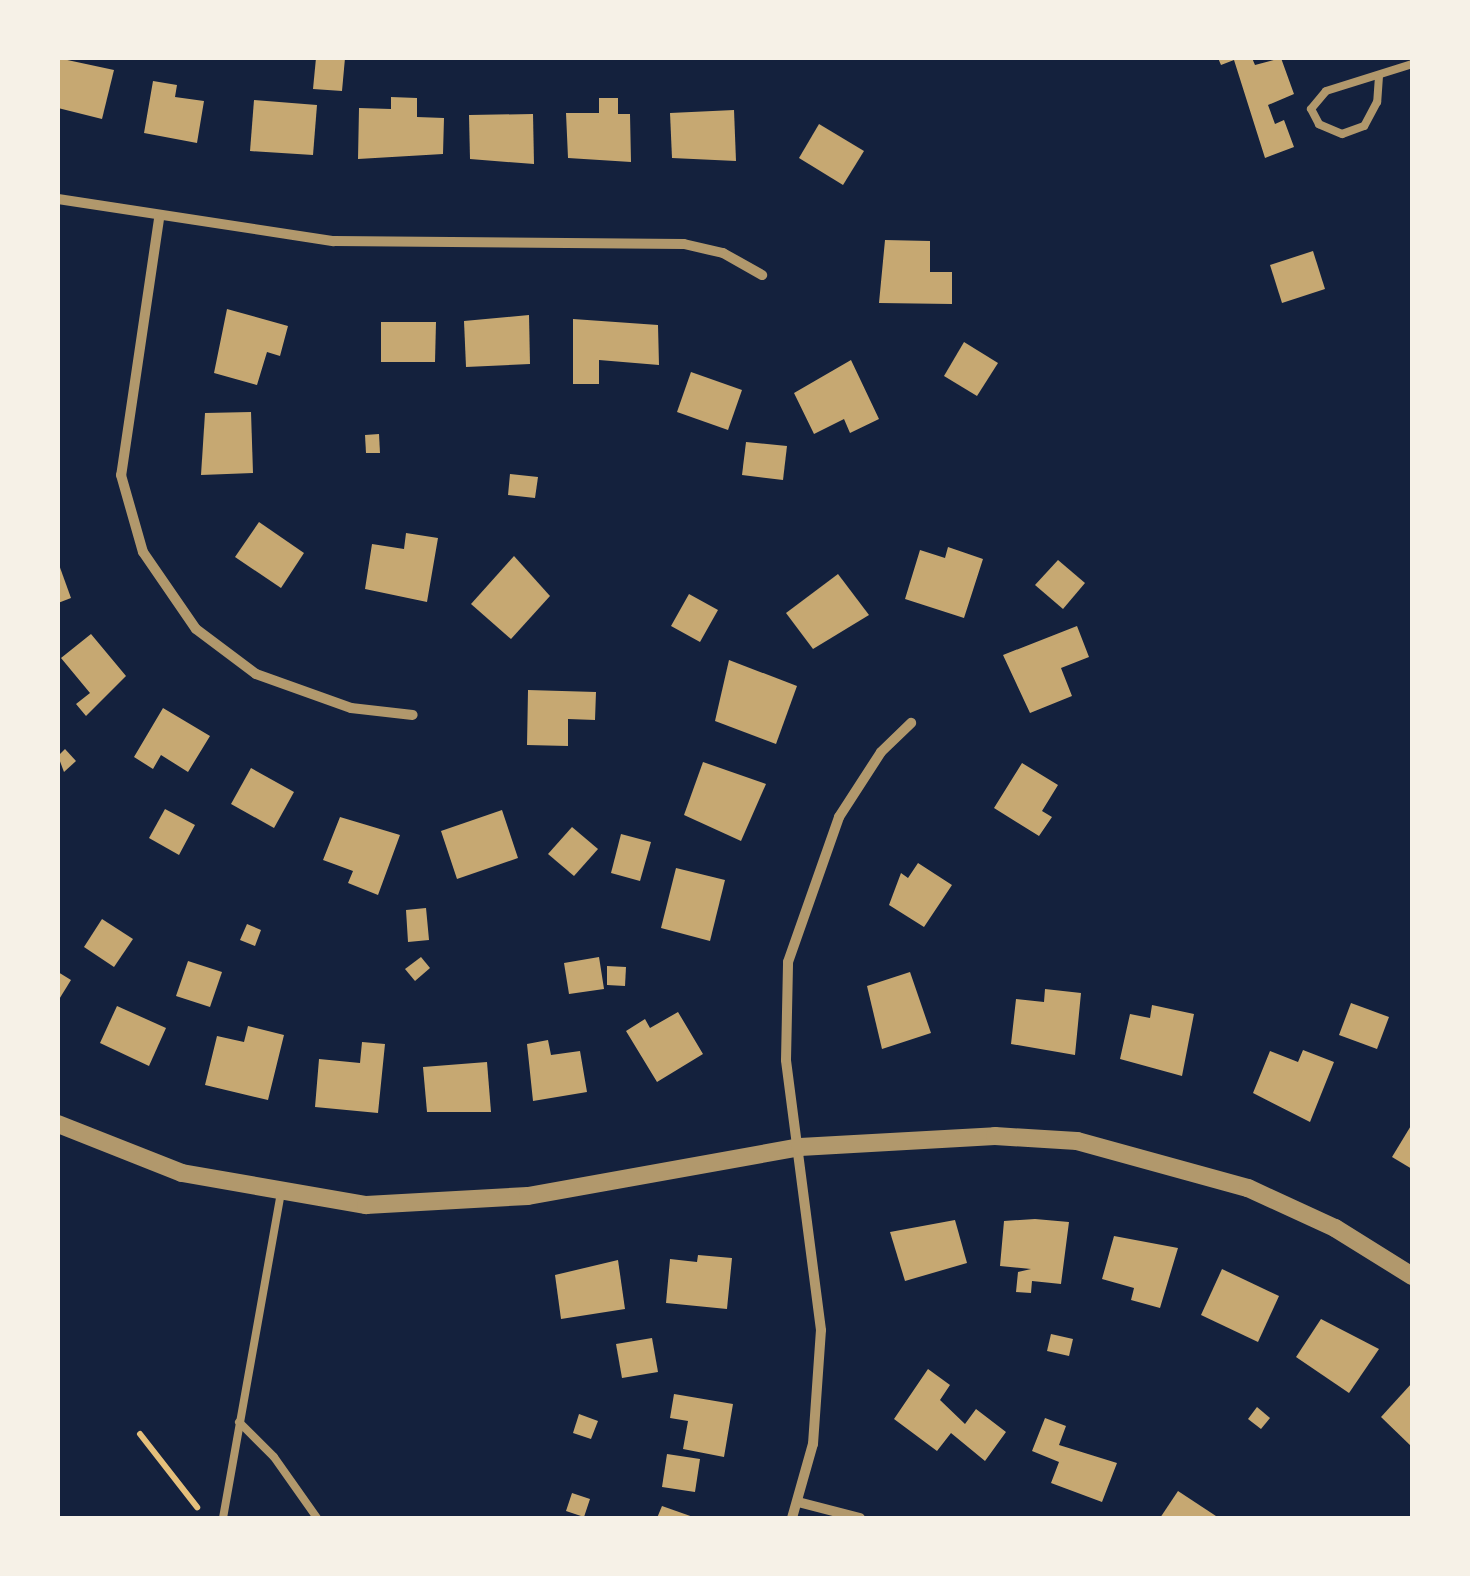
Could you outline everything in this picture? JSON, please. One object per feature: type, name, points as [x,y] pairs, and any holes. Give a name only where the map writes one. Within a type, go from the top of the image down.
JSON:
[{"type":"street","points":[[58,199],[159,219],[334,240],[684,244],[724,253],[762,275]]},
{"type":"street","points":[[159,219],[121,475],[143,552],[196,630],[256,674],[351,708],[412,716]]},
{"type":"street","points":[[792,1518],[813,1444],[821,1330],[786,1060],[788,962],[838,818],[881,752],[912,724]]},
{"type":"street","points":[[58,1124],[182,1174],[281,1194],[366,1205],[442,1204],[528,1196],[800,1147],[995,1136],[1077,1140],[1248,1188],[1335,1228],[1412,1276]]},
{"type":"street","points":[[798,1502],[860,1518]]},
{"type":"lane","points":[[1379,76],[1377,102],[1364,126],[1342,134],[1319,124],[1311,109],[1326,91],[1412,64]]},
{"type":"lane","points":[[224,1518],[281,1194]]},
{"type":"lane","points":[[238,1422],[274,1457],[317,1518]]},
{"type":"path","points":[[140,1434],[197,1507]]},
{"type":"building","points":[[58,58],[114,70],[102,119],[58,108]]},
{"type":"building","points":[[316,58],[345,58],[342,91],[313,89]]},
{"type":"building","points":[[1218,58],[1252,58],[1255,65],[1281,58],[1294,94],[1268,105],[1275,124],[1284,120],[1294,147],[1265,158],[1234,60],[1221,65]]},
{"type":"building","points":[[153,81],[177,85],[175,97],[204,101],[197,143],[144,133]]},
{"type":"building","points":[[391,97],[417,98],[417,117],[444,118],[443,154],[358,159],[359,108],[391,109]]},
{"type":"building","points":[[599,98],[618,98],[618,114],[630,114],[631,162],[568,158],[566,113],[599,113]]},
{"type":"building","points":[[254,100],[317,105],[313,155],[250,151]]},
{"type":"building","points":[[734,110],[736,161],[672,158],[670,113]]},
{"type":"building","points":[[533,114],[534,164],[470,159],[469,115]]},
{"type":"building","points":[[819,124],[864,151],[843,185],[799,158]]},
{"type":"building","points":[[885,240],[930,241],[930,272],[952,272],[952,304],[879,303]]},
{"type":"building","points":[[1313,251],[1325,289],[1282,303],[1270,265]]},
{"type":"building","points":[[227,309],[288,326],[280,356],[267,352],[257,385],[214,373]]},
{"type":"building","points":[[529,315],[530,364],[466,367],[464,321]]},
{"type":"building","points":[[573,319],[658,325],[659,365],[599,360],[599,384],[573,384]]},
{"type":"building","points":[[381,322],[436,322],[435,362],[381,362]]},
{"type":"building","points":[[964,342],[998,363],[977,396],[944,376]]},
{"type":"building","points":[[851,360],[879,419],[850,433],[844,419],[814,434],[794,393]]},
{"type":"building","points":[[691,372],[742,390],[728,430],[677,412]]},
{"type":"building","points":[[251,412],[253,473],[201,475],[205,413]]},
{"type":"building","points":[[379,434],[380,453],[366,453],[365,435]]},
{"type":"building","points":[[746,442],[787,446],[783,480],[742,475]]},
{"type":"building","points":[[510,474],[538,477],[535,498],[508,495]]},
{"type":"building","points":[[259,522],[304,553],[281,588],[235,557]]},
{"type":"building","points":[[406,533],[438,538],[427,602],[365,589],[372,544],[404,549]]},
{"type":"building","points":[[948,547],[983,559],[964,618],[905,599],[920,550],[945,558]]},
{"type":"building","points":[[514,556],[550,596],[511,639],[471,604]]},
{"type":"building","points":[[1058,560],[1085,583],[1063,609],[1035,585]]},
{"type":"building","points":[[58,562],[71,598],[58,603]]},
{"type":"building","points":[[838,574],[869,615],[813,649],[786,613]]},
{"type":"building","points":[[689,594],[718,610],[700,642],[671,626]]},
{"type":"building","points":[[1077,626],[1089,657],[1061,668],[1072,696],[1030,713],[1003,655]]},
{"type":"building","points":[[91,634],[126,676],[86,716],[76,704],[90,693],[61,658]]},
{"type":"building","points":[[729,660],[797,686],[776,744],[715,721]]},
{"type":"building","points":[[528,690],[596,692],[595,720],[568,719],[568,746],[527,745]]},
{"type":"building","points":[[163,708],[210,736],[188,772],[161,755],[153,769],[134,757]]},
{"type":"building","points":[[65,749],[76,761],[64,772],[58,756]]},
{"type":"building","points":[[703,762],[766,784],[741,841],[684,815]]},
{"type":"building","points":[[1022,763],[1058,785],[1042,811],[1052,817],[1039,836],[994,808]]},
{"type":"building","points":[[251,768],[294,792],[274,828],[231,804]]},
{"type":"building","points":[[165,809],[195,825],[179,855],[149,838]]},
{"type":"building","points":[[502,810],[518,858],[457,879],[441,831]]},
{"type":"building","points":[[340,817],[400,835],[378,895],[348,883],[353,871],[323,860]]},
{"type":"building","points":[[572,827],[598,849],[574,876],[548,854]]},
{"type":"building","points":[[621,834],[651,842],[640,881],[611,873]]},
{"type":"building","points":[[918,863],[952,885],[924,927],[889,905],[901,873],[908,878]]},
{"type":"building","points":[[676,868],[725,880],[710,941],[661,928]]},
{"type":"building","points":[[426,908],[429,940],[408,942],[406,910]]},
{"type":"building","points":[[102,919],[133,939],[114,967],[84,947]]},
{"type":"building","points":[[247,924],[261,930],[255,946],[240,940]]},
{"type":"building","points":[[421,957],[430,968],[415,981],[405,969]]},
{"type":"building","points":[[599,957],[604,989],[569,994],[564,963]]},
{"type":"building","points":[[188,961],[222,972],[210,1007],[176,996]]},
{"type":"building","points":[[607,966],[626,967],[625,986],[607,985]]},
{"type":"building","points":[[58,972],[71,980],[58,1001]]},
{"type":"building","points":[[910,972],[931,1033],[882,1049],[867,986]]},
{"type":"building","points":[[1045,989],[1081,993],[1075,1055],[1011,1044],[1016,999],[1044,1002]]},
{"type":"building","points":[[1351,1003],[1389,1017],[1377,1049],[1339,1035]]},
{"type":"building","points":[[1152,1005],[1194,1014],[1182,1076],[1120,1059],[1130,1014],[1150,1018]]},
{"type":"building","points":[[117,1006],[166,1028],[149,1066],[100,1043]]},
{"type":"building","points":[[678,1012],[703,1054],[657,1082],[626,1031],[645,1019],[650,1028]]},
{"type":"building","points":[[248,1026],[284,1035],[268,1100],[205,1085],[217,1036],[244,1042]]},
{"type":"building","points":[[548,1040],[551,1055],[580,1051],[587,1092],[533,1101],[527,1044]]},
{"type":"building","points":[[362,1042],[385,1044],[378,1113],[315,1107],[319,1059],[360,1063]]},
{"type":"building","points":[[1303,1050],[1334,1062],[1310,1122],[1253,1093],[1270,1051],[1298,1062]]},
{"type":"building","points":[[487,1062],[491,1112],[427,1112],[423,1067]]},
{"type":"building","points":[[1412,1124],[1412,1169],[1392,1157]]},
{"type":"building","points":[[955,1220],[967,1263],[905,1281],[890,1232]]},
{"type":"building","points":[[1004,1221],[1069,1222],[1061,1284],[1032,1281],[1031,1293],[1016,1292],[1018,1272],[1031,1269],[1000,1266]]},
{"type":"building","points":[[1114,1236],[1178,1248],[1160,1308],[1131,1300],[1134,1288],[1102,1279]]},
{"type":"building","points":[[698,1255],[732,1258],[727,1309],[666,1303],[670,1259],[697,1262]]},
{"type":"building","points":[[618,1260],[625,1309],[561,1319],[555,1275]]},
{"type":"building","points":[[1222,1269],[1279,1296],[1258,1342],[1201,1315]]},
{"type":"building","points":[[1321,1319],[1379,1349],[1349,1393],[1296,1357]]},
{"type":"building","points":[[1051,1334],[1073,1339],[1069,1356],[1047,1351]]},
{"type":"building","points":[[652,1338],[658,1372],[622,1378],[616,1344]]},
{"type":"building","points":[[928,1369],[950,1385],[940,1400],[965,1424],[976,1409],[1006,1432],[985,1461],[951,1433],[937,1451],[894,1419]]},
{"type":"building","points":[[1412,1383],[1412,1447],[1381,1417]]},
{"type":"building","points":[[674,1394],[733,1404],[724,1457],[683,1449],[688,1421],[670,1418]]},
{"type":"building","points":[[1257,1407],[1270,1418],[1261,1429],[1248,1419]]},
{"type":"building","points":[[579,1414],[598,1421],[591,1439],[573,1433]]},
{"type":"building","points":[[1045,1418],[1066,1426],[1059,1445],[1117,1463],[1102,1502],[1051,1483],[1059,1462],[1032,1451]]},
{"type":"building","points":[[667,1454],[700,1459],[695,1492],[662,1487]]},
{"type":"building","points":[[1178,1491],[1219,1518],[1160,1518]]},
{"type":"building","points":[[572,1493],[590,1499],[584,1517],[566,1511]]},
{"type":"building","points":[[662,1506],[696,1518],[657,1518]]}]
